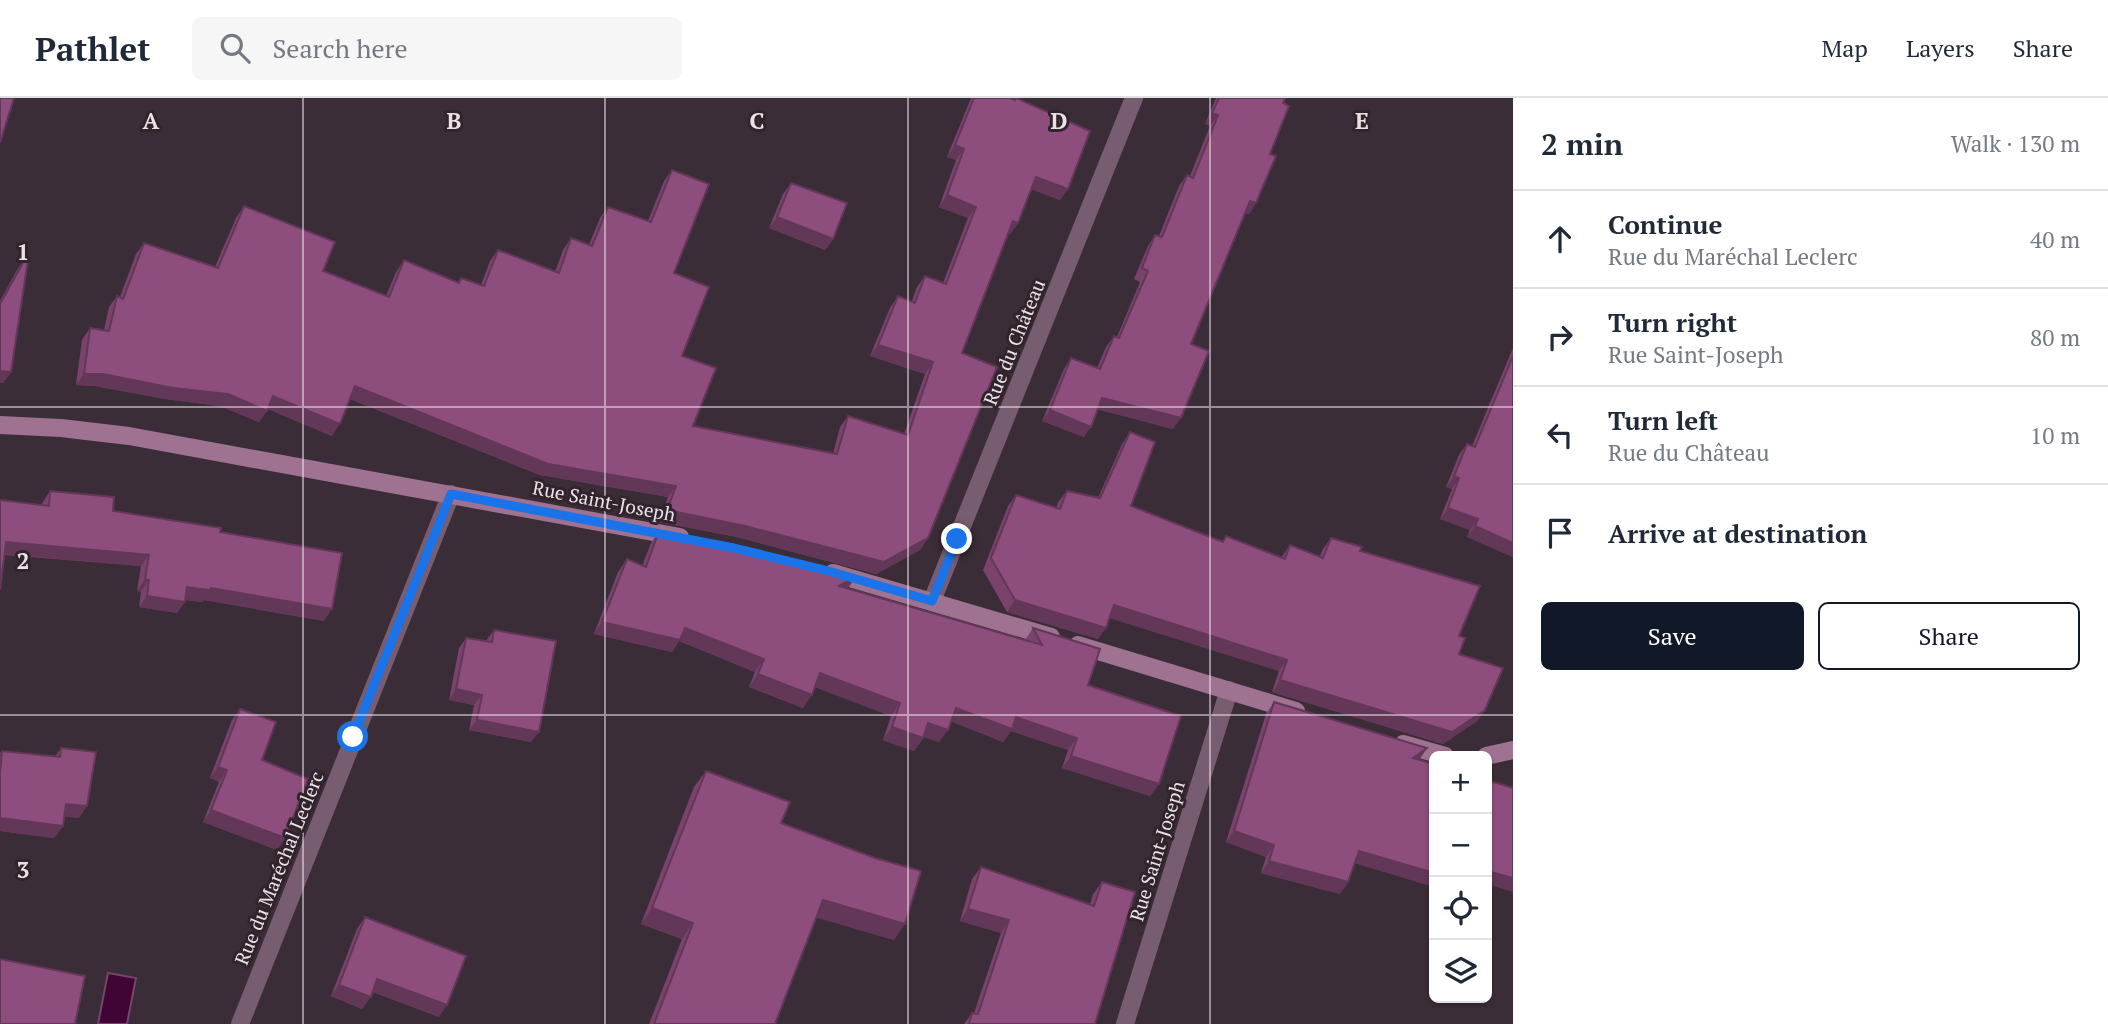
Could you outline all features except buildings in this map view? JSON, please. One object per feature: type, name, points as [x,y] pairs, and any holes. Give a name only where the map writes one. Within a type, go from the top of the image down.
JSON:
[{"type":"street","name":"Rue du Château","points":[[932,601],[1134,98]]},
{"type":"street","name":"Rue Saint-Joseph","points":[[0,425],[61,428],[129,436],[693,540]]},
{"type":"street","name":"Rue du Maréchal Leclerc","points":[[240,1024],[451,494]]},
{"type":"street","points":[[812,567],[1307,714]]},
{"type":"street","name":"Rue Saint-Joseph","points":[[1125,1024],[1228,690]]},
{"type":"street","points":[[1384,738],[1429,751]]},
{"type":"street","points":[[1492,755],[1513,750]]},
{"type":"shaded area","points":[[108,973],[136,978],[127,1024],[98,1024]]},
{"type":"route","points":[[353,737],[451,494],[734,548],[825,570],[932,601],[957,539]]}]
